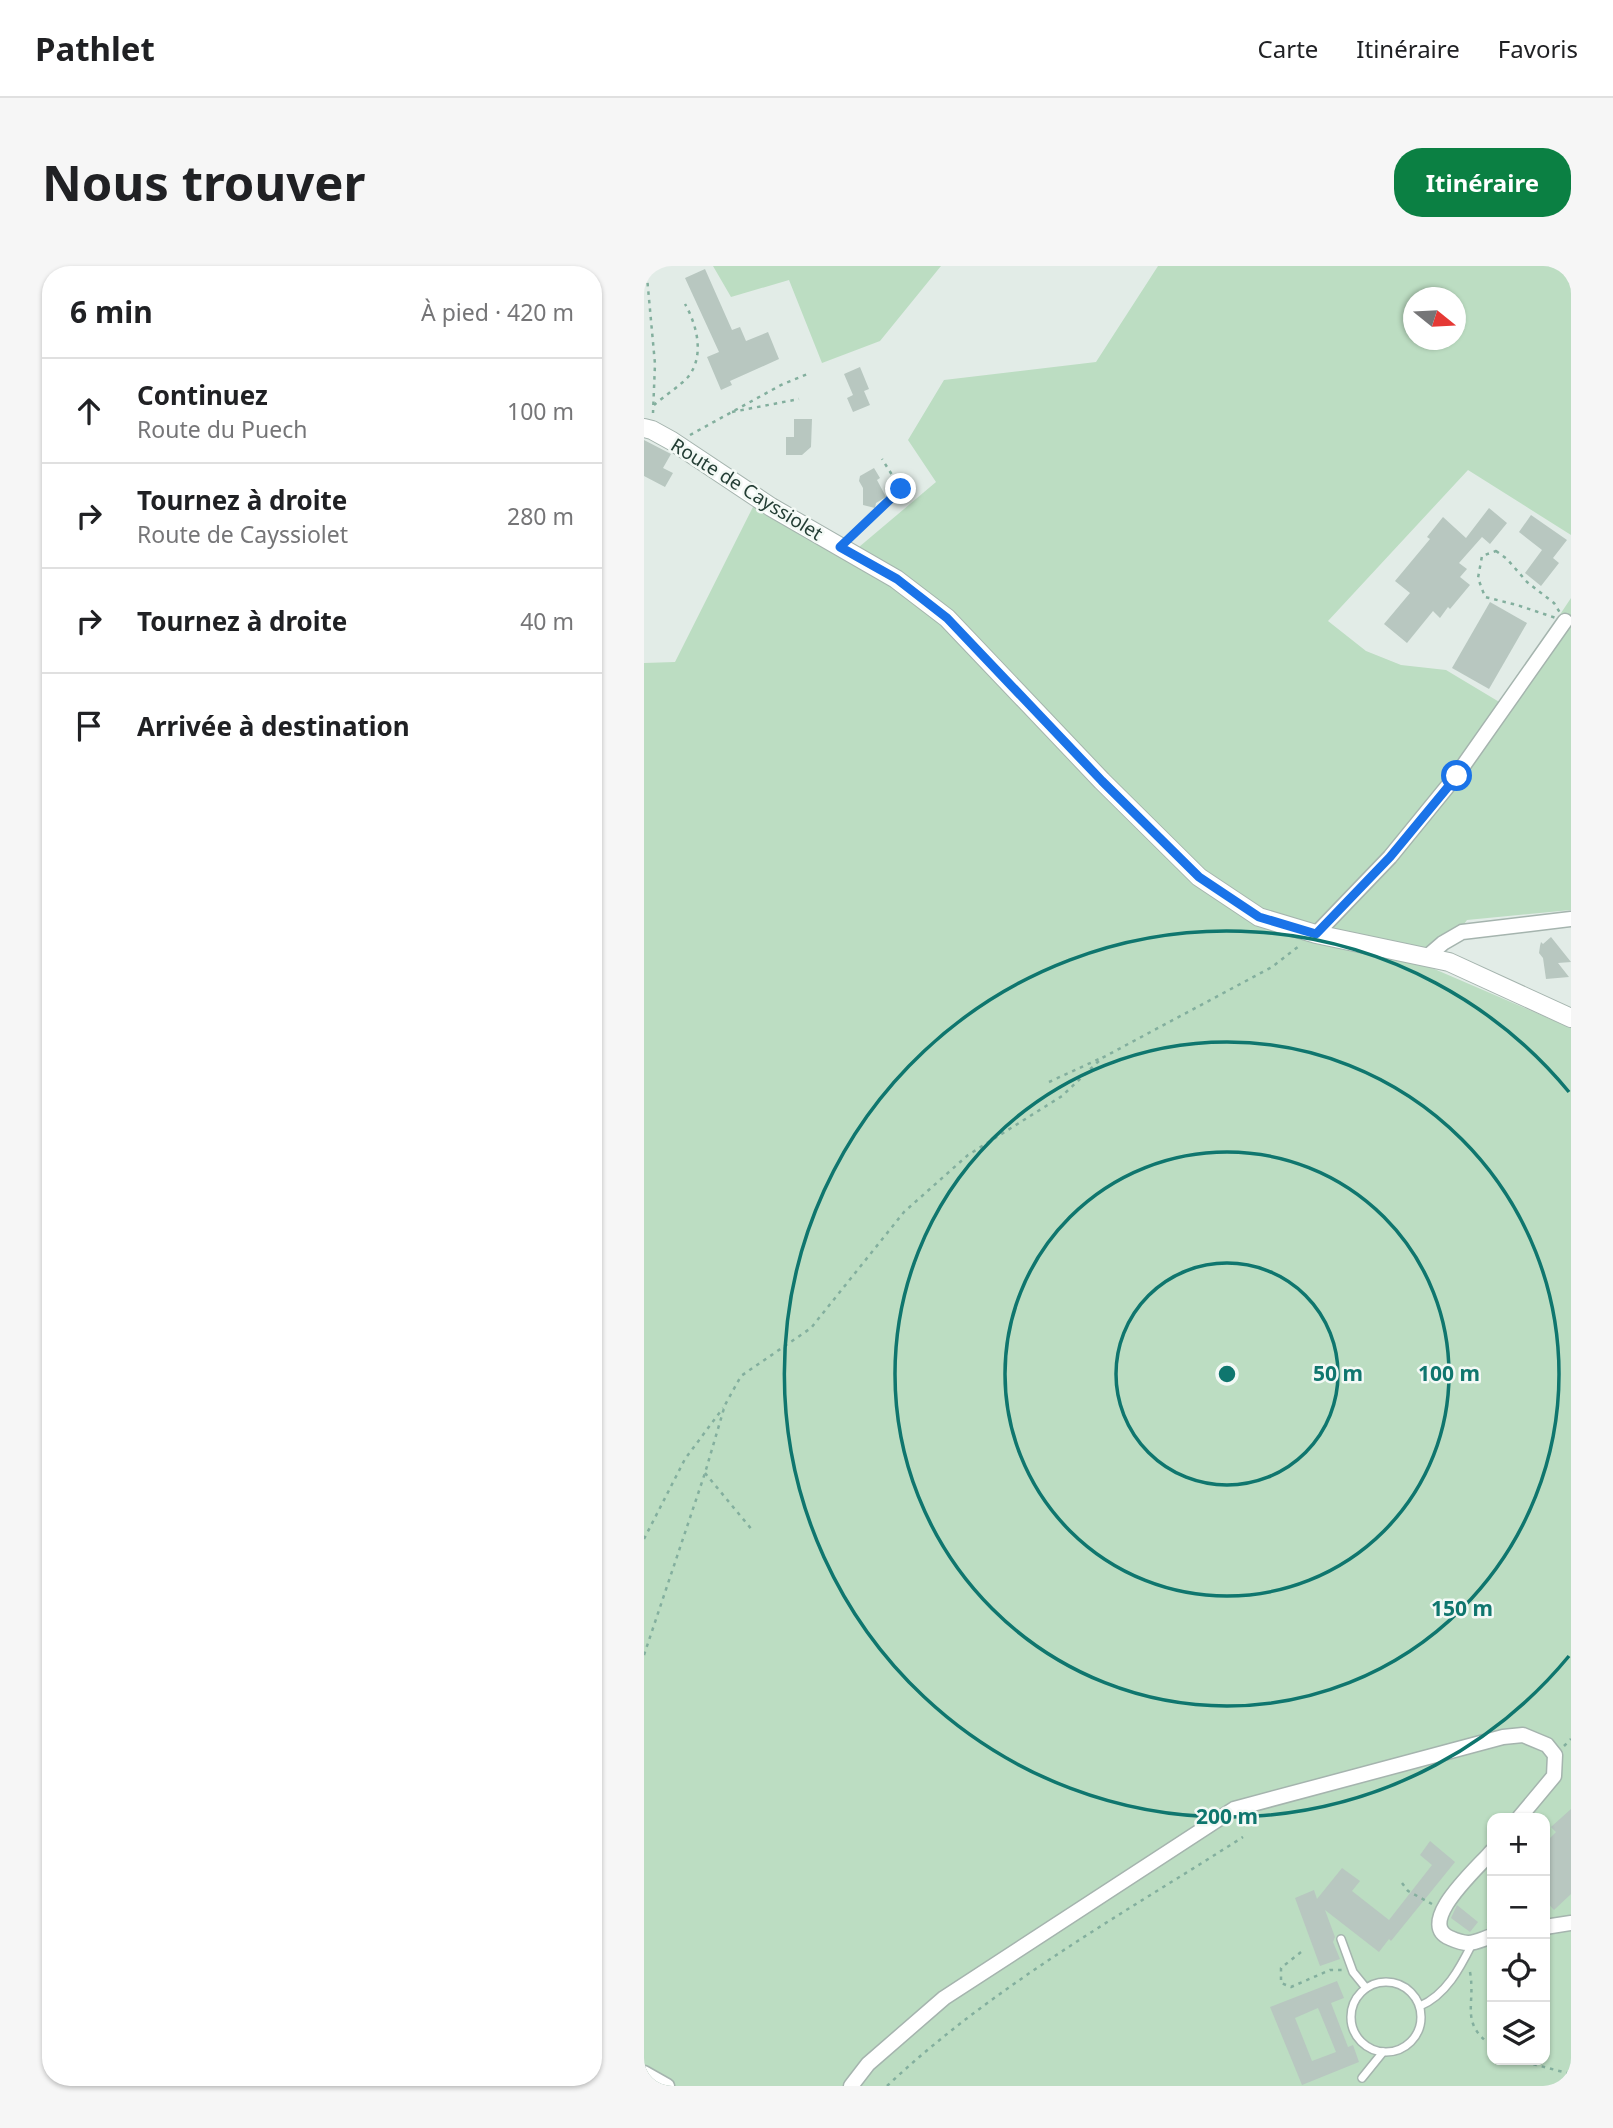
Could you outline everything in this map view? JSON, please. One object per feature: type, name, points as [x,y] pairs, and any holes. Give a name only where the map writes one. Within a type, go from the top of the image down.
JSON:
[{"type":"street","name":"Route de Cayssiolet","points":[[648,429],[771,507],[897,579],[947,618],[1102,781],[1199,877],[1259,917],[1316,934],[1449,962],[1571,1018]]},
{"type":"street","points":[[1316,934],[1390,857],[1457,776],[1565,621]]},
{"type":"street","points":[[1428,957],[1443,943],[1462,932],[1571,919]]},
{"type":"street","points":[[851,2086],[868,2064],[944,1998],[1234,1809],[1503,1737],[1523,1735],[1547,1745],[1555,1755],[1554,1776],[1523,1813]]},
{"type":"street","points":[[1487,1857],[1442,1907],[1439,1922],[1448,1938],[1472,1944],[1487,1938]]},
{"type":"street","points":[[1550,1926],[1571,1923]]},
{"type":"street","points":[[644,2073],[667,2086]]},
{"type":"lane","points":[[1341,1939],[1353,1972],[1366,1988]]},
{"type":"lane","points":[[1420,2006],[1432,2000],[1459,1969],[1472,1944]]},
{"type":"lane","points":[[1386,1982],[1397,1984],[1407,1988],[1420,2006],[1420,2029],[1405,2047],[1394,2052],[1371,2049],[1361,2042],[1354,2032],[1351,2020],[1353,2008],[1366,1988],[1386,1982]]},
{"type":"lane","points":[[1362,2078],[1383,2052]]},
{"type":"path","points":[[646,266],[655,364],[654,405],[648,429]]},
{"type":"path","points":[[654,405],[688,377],[696,358],[698,338],[685,304]]},
{"type":"path","points":[[675,444],[781,385],[810,373]]},
{"type":"path","points":[[726,414],[799,399]]},
{"type":"path","points":[[840,547],[901,489],[882,459]]},
{"type":"path","points":[[1496,551],[1507,559],[1527,582],[1554,603],[1565,621],[1517,604],[1485,597],[1478,578],[1482,556],[1496,551]]},
{"type":"path","points":[[1049,1082],[1102,1058],[1272,967],[1316,934]]},
{"type":"path","points":[[644,1539],[685,1460],[725,1405],[741,1376],[811,1328],[904,1212],[968,1155],[1062,1096],[1102,1058]]},
{"type":"path","points":[[644,1655],[725,1405]]},
{"type":"path","points":[[705,1473],[753,1531]]},
{"type":"path","points":[[887,2086],[932,2044],[999,1992],[1243,1838]]},
{"type":"path","points":[[1402,1883],[1408,1891],[1442,1907]]},
{"type":"path","points":[[1301,1952],[1281,1968],[1281,1983],[1291,1987],[1330,1970],[1353,1972]]},
{"type":"path","points":[[1464,1959],[1471,1973],[1472,2025],[1487,2042]]},
{"type":"path","points":[[1531,2065],[1571,2074]]},
{"type":"green space","points":[[713,266],[941,266],[880,341],[822,363],[789,280],[731,297]]},
{"type":"green space","points":[[1158,266],[1571,266],[1571,535],[1468,470],[1328,621],[1366,651],[1401,665],[1446,670],[1501,703],[1571,598],[1571,910],[1467,920],[1432,968],[1571,1028],[1571,2086],[644,2086],[644,663],[675,662],[761,491],[859,547],[936,482],[908,440],[944,380],[1096,362]]},
{"type":"building","points":[[705,269],[732,330],[740,327],[746,341],[768,332],[779,359],[730,381],[732,385],[721,390],[707,357],[719,352],[685,278]]},
{"type":"building","points":[[860,367],[869,389],[864,391],[870,405],[853,412],[847,398],[853,395],[844,374]]},
{"type":"building","points":[[794,419],[812,419],[811,447],[802,455],[786,455],[786,437],[794,437]]},
{"type":"building","points":[[644,440],[671,454],[663,468],[673,473],[665,487],[644,476]]},
{"type":"building","points":[[874,468],[886,497],[876,503],[875,508],[863,505],[863,488],[859,481],[860,476]]},
{"type":"building","points":[[1489,508],[1507,523],[1490,544],[1482,537],[1459,563],[1467,569],[1460,577],[1470,585],[1440,618],[1433,611],[1407,643],[1384,624],[1410,593],[1395,581],[1430,539],[1427,537],[1443,517],[1466,538]]},
{"type":"building","points":[[1531,515],[1567,540],[1553,558],[1559,563],[1541,586],[1525,573],[1542,550],[1519,532]]},
{"type":"building","points":[[1490,602],[1527,623],[1489,689],[1452,668]]},
{"type":"building","points":[[1551,937],[1571,962],[1558,963],[1569,977],[1546,979],[1543,958],[1539,953],[1541,942],[1543,944]]},
{"type":"building","points":[[1571,1809],[1571,1894],[1554,1910],[1550,1906],[1550,1838],[1556,1832],[1551,1827]]},
{"type":"building","points":[[1430,1841],[1455,1862],[1391,1941],[1389,1939],[1379,1952],[1325,1910],[1340,1959],[1320,1966],[1295,1898],[1314,1890],[1317,1899],[1342,1868],[1360,1881],[1352,1891],[1389,1920],[1432,1865],[1420,1855]]},
{"type":"building","points":[[1457,1905],[1478,1922],[1470,1932],[1451,1918]]},
{"type":"building","points":[[1337,1981],[1344,1998],[1331,2003],[1348,2047],[1353,2045],[1359,2062],[1302,2085],[1270,2007]],"holes":[[[1318,2008],[1336,2052],[1312,2061],[1295,2018]]]},
{"type":"route","points":[[901,489],[840,547],[897,579],[947,618],[1102,781],[1199,877],[1259,917],[1316,934],[1390,857],[1457,776]]}]
